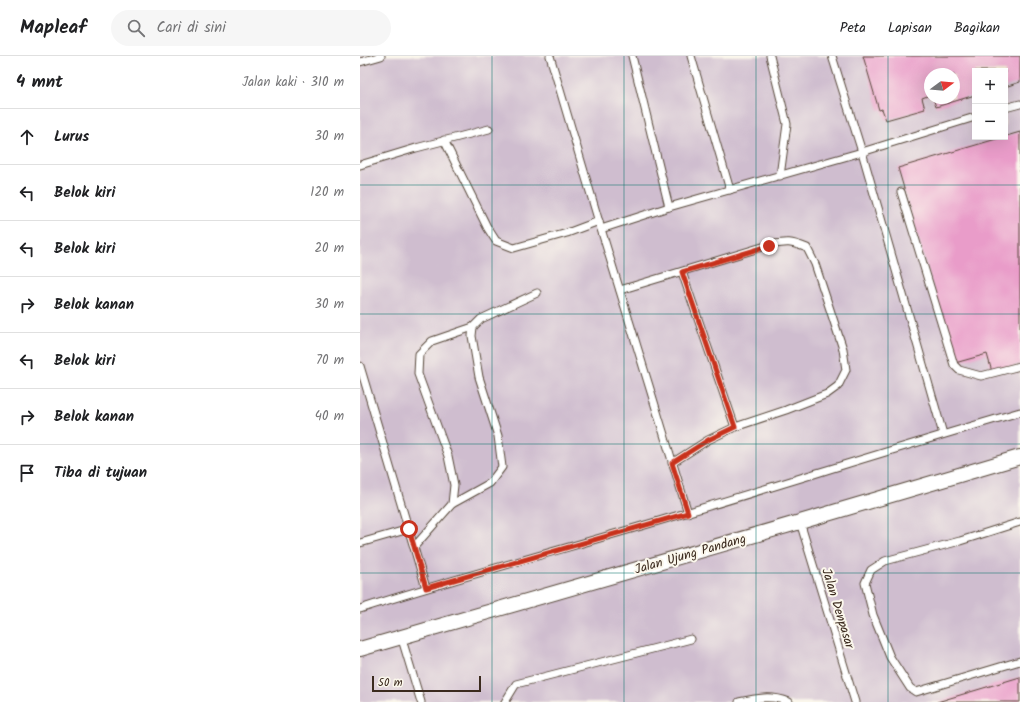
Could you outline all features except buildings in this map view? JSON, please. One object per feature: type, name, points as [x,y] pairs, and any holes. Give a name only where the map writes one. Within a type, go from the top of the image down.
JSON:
[{"type":"street","name":"Jalan Ujung Pandang","points":[[360,649],[1020,457]]},
{"type":"lane","points":[[360,62],[381,56]]},
{"type":"lane","points":[[550,56],[688,513]]},
{"type":"lane","points":[[632,56],[669,207]]},
{"type":"lane","points":[[691,56],[730,190]]},
{"type":"lane","points":[[770,56],[787,124],[780,176]]},
{"type":"lane","points":[[832,56],[862,152],[943,434]]},
{"type":"lane","points":[[1008,107],[1020,104]]},
{"type":"lane","points":[[601,229],[669,207],[862,152],[972,118]]},
{"type":"lane","points":[[360,165],[444,140],[489,129]]},
{"type":"lane","points":[[444,140],[496,241],[514,248],[567,234],[599,221]]},
{"type":"lane","points":[[901,192],[954,365],[958,370],[981,376],[1020,366]]},
{"type":"lane","points":[[620,290],[769,246],[793,242],[807,248],[815,264],[843,349],[846,370],[838,386],[827,394],[786,410],[735,427],[708,440],[672,463]]},
{"type":"lane","points":[[682,272],[735,427]]},
{"type":"lane","points":[[452,504],[454,485],[448,456],[418,374],[419,354],[432,341],[473,327],[481,319],[537,293]]},
{"type":"lane","points":[[414,547],[452,504],[490,482],[502,467],[498,436],[480,377],[472,336],[473,327]]},
{"type":"lane","points":[[360,366],[426,588]]},
{"type":"lane","points":[[360,609],[426,588],[688,513],[943,434],[1020,412]]},
{"type":"lane","name":"Jalan Denpasar","points":[[800,522],[855,702]]},
{"type":"lane","points":[[1020,522],[960,541],[885,561],[871,570],[865,583],[873,615],[890,657],[910,688],[916,692],[1020,661]]},
{"type":"lane","points":[[360,543],[409,529]]},
{"type":"lane","points":[[401,636],[421,702]]},
{"type":"lane","points":[[505,702],[516,684],[691,639]]},
{"type":"lane","points":[[739,702],[758,697],[777,698],[789,702]]},
{"type":"shaded area","points":[[360,56],[1020,56],[1020,702],[360,702]]},
{"type":"route","points":[[409,529],[426,588],[688,513],[672,463],[708,440],[735,427],[682,272],[769,246]]}]
